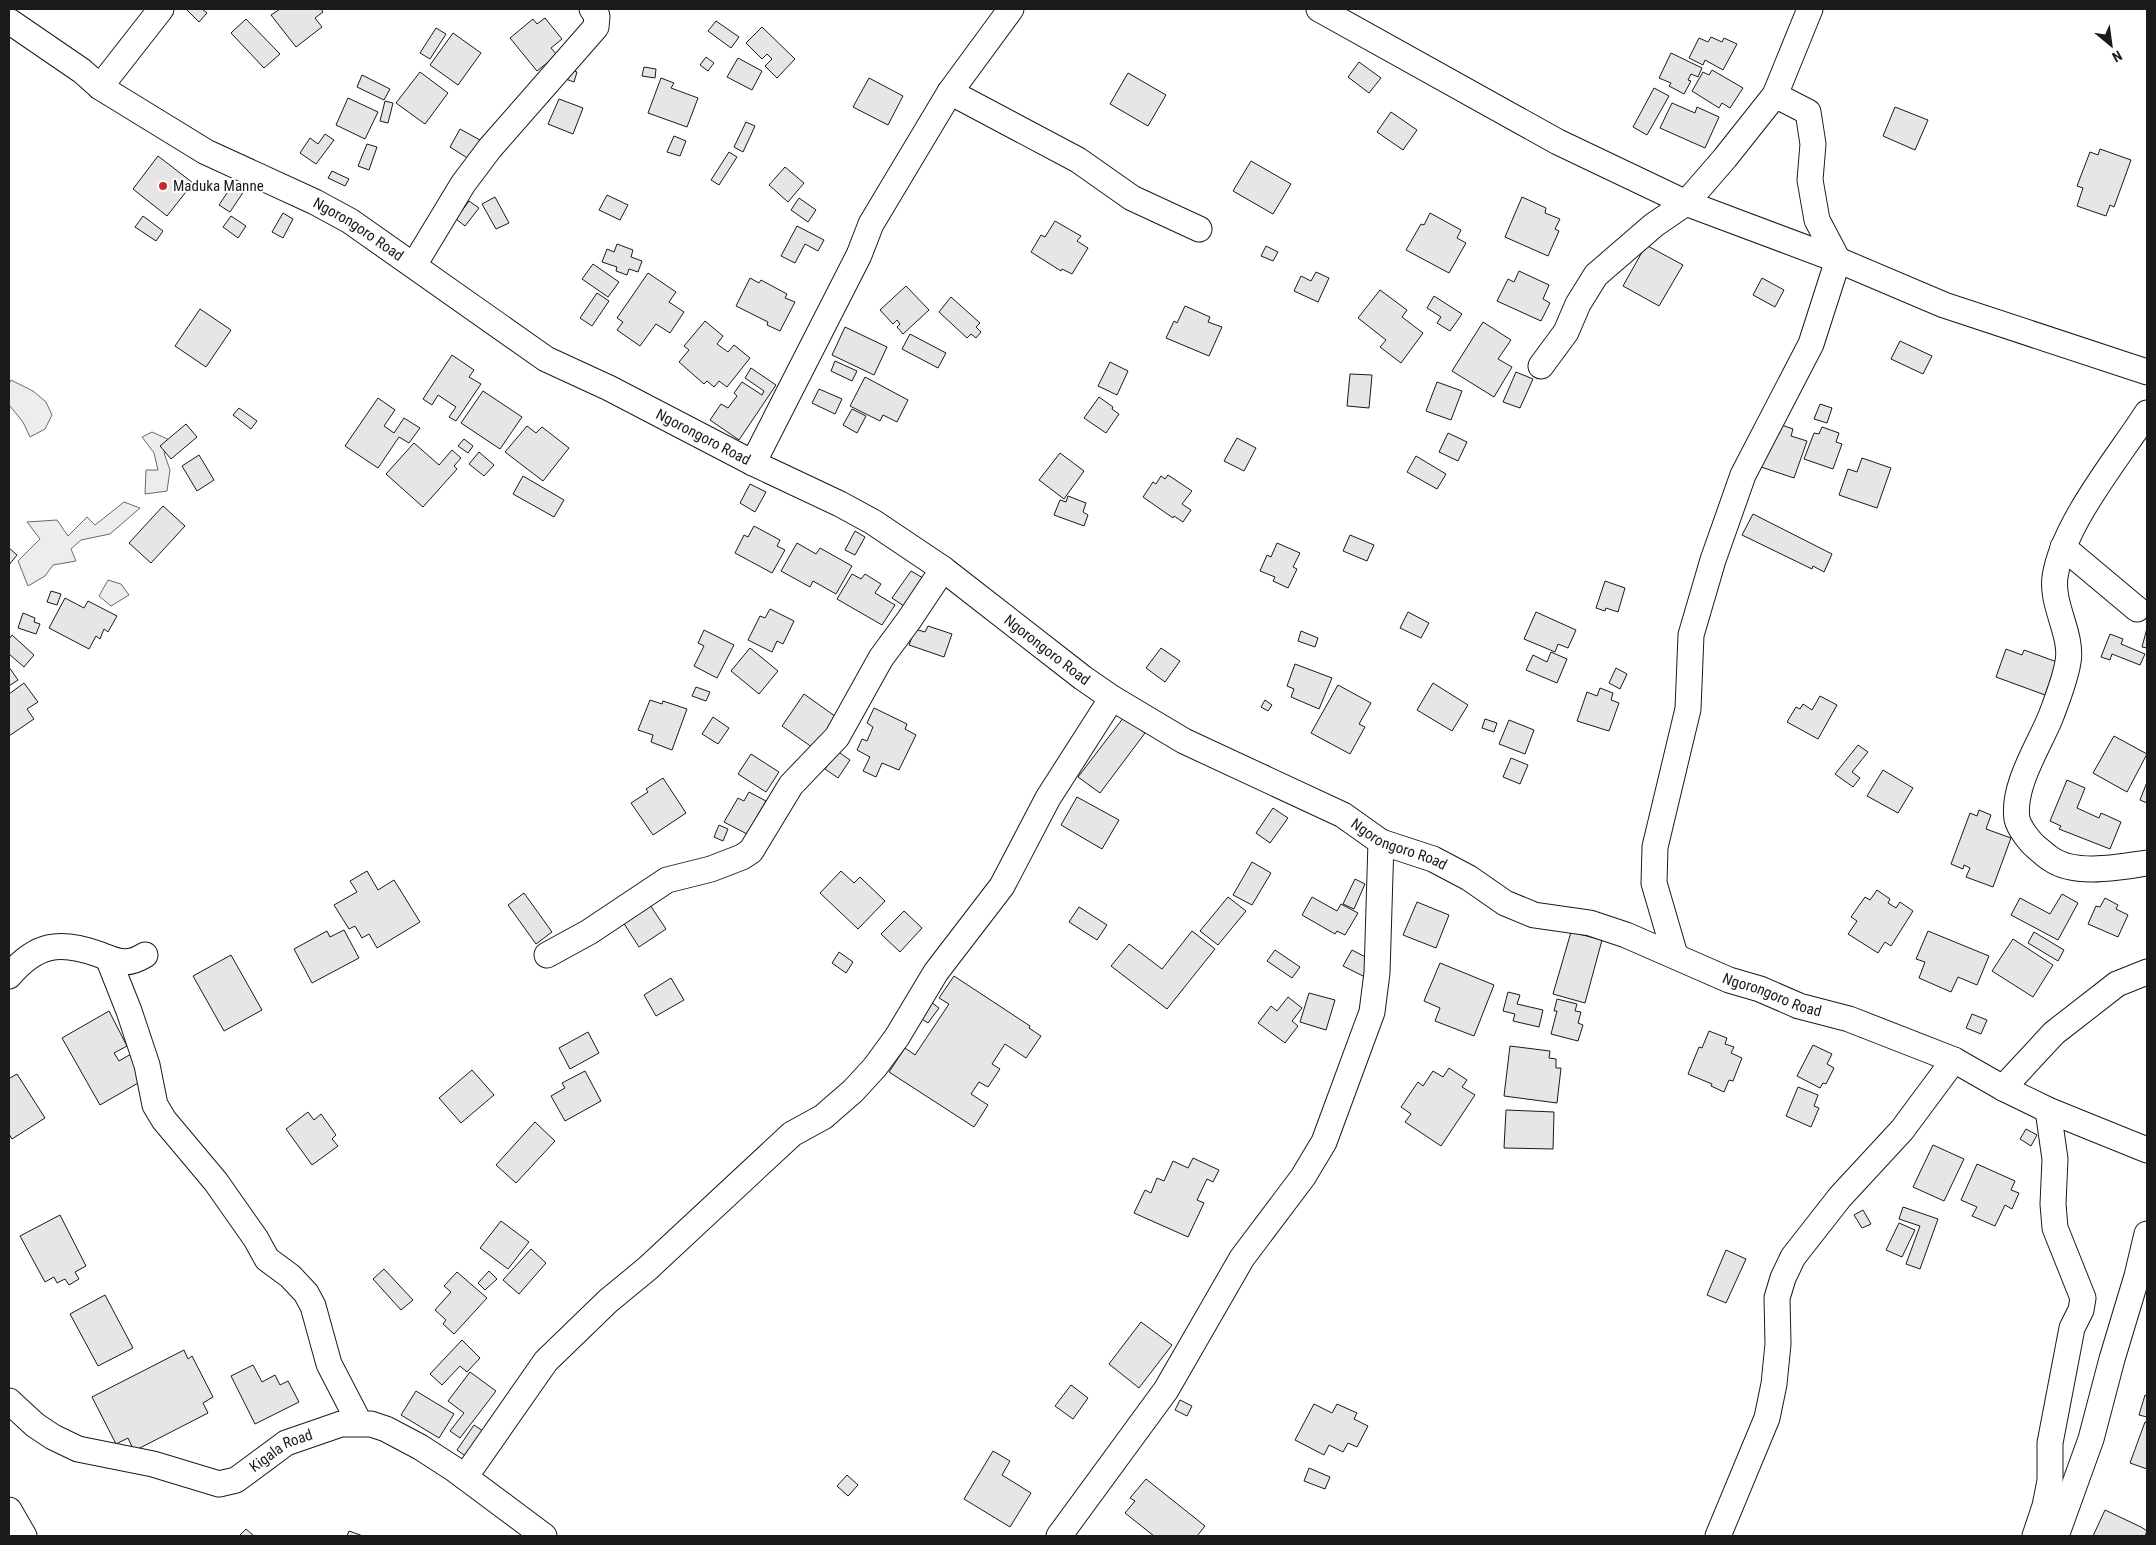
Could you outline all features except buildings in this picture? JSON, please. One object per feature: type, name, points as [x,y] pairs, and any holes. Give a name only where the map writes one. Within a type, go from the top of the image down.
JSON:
[{"type":"street","points":[[100,87],[161,9]]},
{"type":"street","points":[[414,265],[463,184],[490,148],[596,27],[597,16],[592,9]]},
{"type":"street","points":[[753,463],[860,255],[871,224],[950,92],[1012,9]]},
{"type":"street","points":[[1319,9],[1558,142],[1686,203],[1838,260],[1944,305],[2147,372]]},
{"type":"street","points":[[1541,366],[1566,332],[1578,304],[1596,275],[1647,230],[1686,203],[1725,158],[1775,94],[1810,9]]},
{"type":"street","name":"Ngorongoro Road","points":[[9,20],[82,71],[100,87],[206,152],[315,202],[350,222],[546,359],[609,388],[753,463],[840,504],[881,527],[943,569],[1083,678],[1112,698],[1184,741],[1343,815],[1382,842],[1433,859],[1469,878],[1504,903],[1534,915],[1590,923],[1626,935],[1729,980],[1760,989],[1799,1006],[1849,1019],[1954,1060],[2003,1088],[2048,1110],[2147,1150]]},
{"type":"street","points":[[950,92],[1078,160],[1132,198],[1199,229]]},
{"type":"street","points":[[1674,955],[1654,883],[1655,847],[1688,709],[1691,635],[1713,560],[1743,476],[1811,344],[1838,260],[1817,220],[1810,180],[1812,144],[1808,112],[1775,94]]},
{"type":"street","points":[[2147,413],[2087,502],[2063,547],[2055,578],[2057,608],[2066,640],[2068,661],[2051,717],[2029,761],[2018,800],[2017,821],[2031,843],[2052,860],[2080,868],[2099,870],[2147,863]]},
{"type":"street","points":[[2063,547],[2137,609]]},
{"type":"street","points":[[547,955],[589,932],[667,880],[712,869],[742,857],[751,850],[791,785],[837,737],[880,658],[909,620],[943,569]]},
{"type":"street","points":[[465,1477],[546,1361],[792,1134],[823,1117],[854,1091],[875,1067],[897,1037],[936,972],[1002,886],[1048,798],[1112,698]]},
{"type":"street","points":[[1061,1535],[1166,1390],[1242,1258],[1303,1176],[1324,1142],[1372,1012],[1377,973],[1382,842]]},
{"type":"street","points":[[9,976],[20,962],[32,953],[48,946],[77,949],[122,963],[134,962],[145,955]]},
{"type":"street","points":[[108,958],[129,1011],[147,1065],[155,1105],[164,1120],[216,1182],[256,1239],[267,1259],[290,1276],[306,1293],[313,1306],[329,1364],[359,1422]]},
{"type":"street","points":[[2003,1088],[2054,1033],[2117,984],[2147,972]]},
{"type":"street","points":[[1718,1536],[1767,1418],[1774,1384],[1778,1344],[1777,1298],[1783,1278],[1793,1257],[1840,1197],[1902,1130],[1954,1060]]},
{"type":"street","points":[[2035,1536],[2045,1506],[2050,1481],[2050,1443],[2072,1328],[2081,1310],[2083,1298],[2055,1228],[2053,1204],[2055,1159],[2048,1110]]},
{"type":"street","points":[[2056,1536],[2091,1439],[2147,1234]]},
{"type":"street","name":"Kigala Road","points":[[9,1401],[53,1437],[78,1449],[153,1464],[219,1484],[236,1480],[286,1442],[341,1424],[359,1422],[372,1424],[386,1429],[420,1447],[465,1477],[544,1536]]},
{"type":"street","points":[[9,1510],[24,1536]]},
{"type":"shaded area","points":[[11,380],[33,391],[46,402],[52,415],[45,429],[30,437],[23,422],[9,405],[9,384]]},
{"type":"shaded area","points":[[152,432],[172,441],[164,453],[170,470],[167,491],[145,494],[146,470],[158,470],[154,453],[142,437]]},
{"type":"shaded area","points":[[124,502],[140,508],[110,534],[81,540],[71,549],[76,561],[53,565],[45,576],[28,586],[18,561],[40,539],[27,522],[57,520],[68,536],[87,517],[95,525]]},
{"type":"shaded area","points":[[108,580],[121,584],[129,595],[111,606],[99,596]]},
{"type":"place","name":"Maduka Manne","points":[[163,186]]}]
